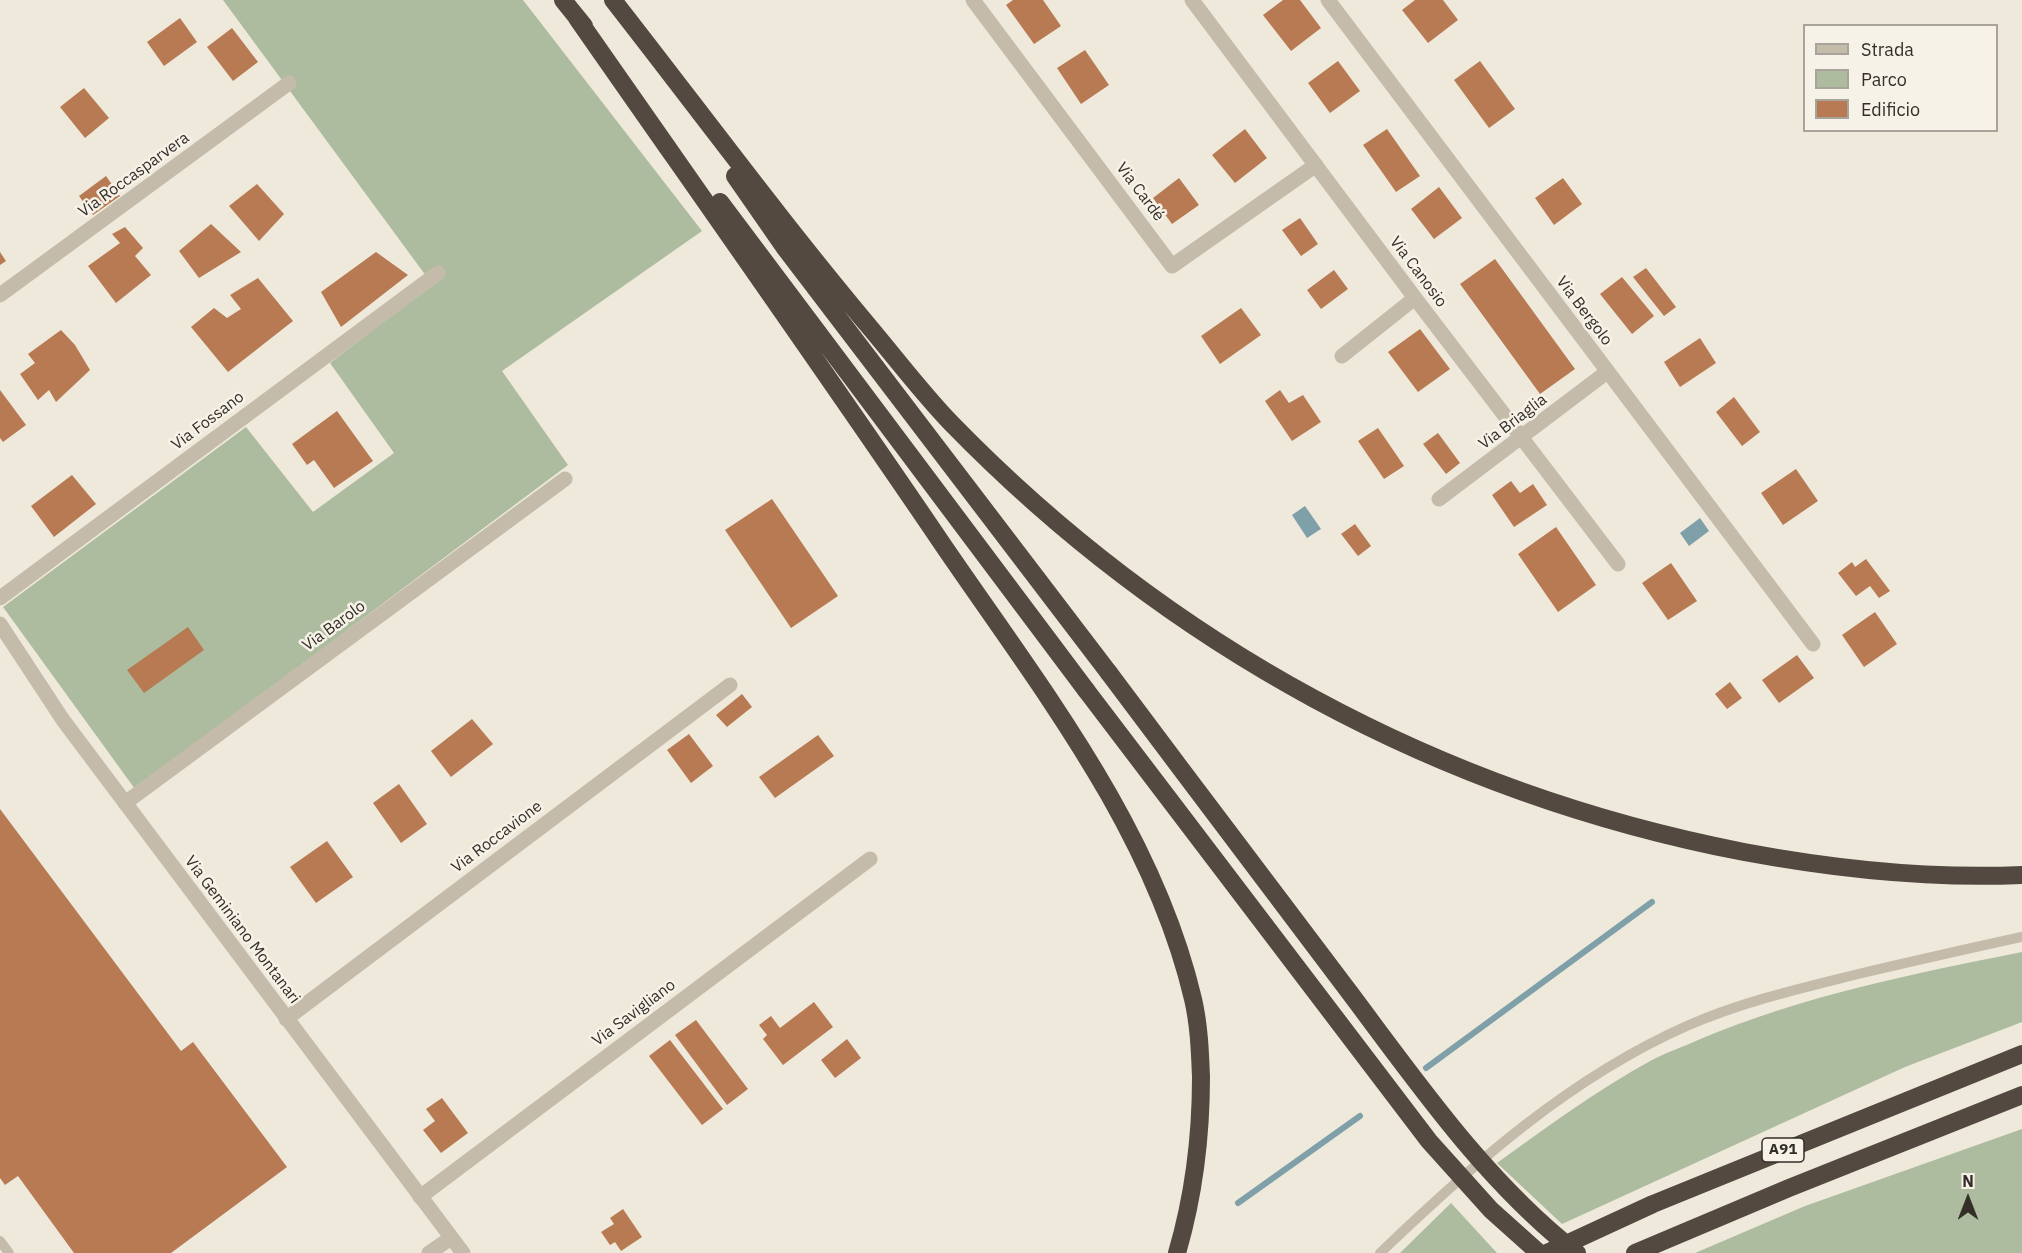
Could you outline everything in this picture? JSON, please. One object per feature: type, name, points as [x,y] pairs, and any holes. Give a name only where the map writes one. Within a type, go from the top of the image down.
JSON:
[{"type":"highway","points":[[563,0],[770,267],[1086,690],[1429,1141],[1491,1210],[1539,1253]]},
{"type":"highway","points":[[613,0],[785,248],[1428,1097],[1497,1178],[1577,1253]]},
{"type":"highway","points":[[613,0],[826,275],[949,421],[1055,522],[1155,600],[1240,656],[1318,702],[1403,744],[1497,784],[1600,818],[1702,843],[1778,858],[1846,867],[1937,874],[2022,875]]},
{"type":"highway","points":[[577,18],[863,428],[1085,752],[1152,879],[1186,972],[1195,1004],[1200,1041],[1201,1119],[1196,1167],[1177,1253]]},
{"type":"highway","name":"A91","points":[[1547,1253],[1653,1204],[2022,1054]]},
{"type":"highway","name":"A91","points":[[1635,1253],[1789,1188],[2022,1095]]},
{"type":"street","name":"Via Cardé","points":[[973,0],[1172,266],[1316,165]]},
{"type":"street","name":"Via Canosio","points":[[1192,0],[1618,564]]},
{"type":"street","name":"Via Bergolo","points":[[1328,0],[1813,644]]},
{"type":"street","name":"Via Roccasparvera","points":[[0,295],[289,83]]},
{"type":"street","name":"Via Fossano","points":[[0,598],[438,273]]},
{"type":"street","points":[[1342,356],[1415,298]]},
{"type":"street","name":"Via Briaglia","points":[[1439,499],[1607,372]]},
{"type":"street","name":"Via Barolo","points":[[125,803],[565,478]]},
{"type":"street","name":"Via Geminiano Montanari","points":[[0,624],[63,720],[463,1253]]},
{"type":"street","name":"Via Roccavione","points":[[286,1018],[730,684]]},
{"type":"street","name":"Via Savigliano","points":[[420,1197],[870,859]]},
{"type":"street","points":[[429,1253],[451,1238]]},
{"type":"lane","points":[[1380,1253],[1430,1205],[1510,1137],[1578,1086],[1651,1043],[1721,1012],[1787,991],[2022,937]]},
{"type":"lane","points":[[0,1241],[9,1253]]},
{"type":"green space","points":[[223,0],[523,0],[702,231],[502,371],[568,465],[135,789],[3,607],[246,427],[313,512],[394,453],[330,363],[432,284]]},
{"type":"green space","points":[[2022,952],[2022,1022],[1905,1067],[1562,1224],[1497,1163],[1573,1109],[1632,1072],[1658,1057],[1737,1024],[1858,988]]},
{"type":"green space","points":[[2022,1129],[2022,1253],[1695,1253],[1805,1206]]},
{"type":"green space","points":[[1451,1203],[1497,1253],[1400,1253]]},
{"type":"water","points":[[1305,506],[1321,529],[1307,538],[1292,515]]},
{"type":"water","points":[[1700,518],[1709,531],[1689,546],[1680,533]]},
{"type":"building","points":[[1013,0],[1043,0],[1061,26],[1034,44],[1006,5]]},
{"type":"building","points":[[1283,0],[1300,0],[1321,28],[1291,51],[1263,15]]},
{"type":"building","points":[[1415,0],[1443,0],[1458,20],[1428,43],[1402,10]]},
{"type":"building","points":[[180,18],[197,42],[164,66],[147,42]]},
{"type":"building","points":[[232,28],[258,62],[233,81],[207,47]]},
{"type":"building","points":[[1085,50],[1109,85],[1081,104],[1057,68]]},
{"type":"building","points":[[1338,61],[1360,91],[1330,113],[1308,83]]},
{"type":"building","points":[[1480,61],[1515,109],[1489,128],[1454,80]]},
{"type":"building","points":[[84,88],[109,118],[85,138],[60,107]]},
{"type":"building","points":[[1245,129],[1267,158],[1235,183],[1212,155]]},
{"type":"building","points":[[1387,129],[1420,176],[1396,192],[1363,145]]},
{"type":"building","points":[[106,176],[120,196],[93,215],[79,196]]},
{"type":"building","points":[[1179,178],[1199,205],[1172,224],[1153,198]]},
{"type":"building","points":[[1563,178],[1582,204],[1554,225],[1535,198]]},
{"type":"building","points":[[257,184],[284,214],[259,241],[229,206]]},
{"type":"building","points":[[1439,187],[1462,218],[1434,239],[1411,209]]},
{"type":"building","points":[[1300,218],[1318,244],[1301,256],[1282,230]]},
{"type":"building","points":[[211,224],[241,252],[199,278],[179,251]]},
{"type":"building","points":[[125,227],[143,248],[135,256],[151,275],[116,303],[88,266],[120,243],[112,234]]},
{"type":"building","points":[[0,252],[6,261],[0,265]]},
{"type":"building","points":[[376,252],[408,275],[341,327],[321,292]]},
{"type":"building","points":[[1495,259],[1575,369],[1540,394],[1460,284]]},
{"type":"building","points":[[1646,268],[1676,307],[1664,316],[1633,277]]},
{"type":"building","points":[[1334,270],[1348,289],[1321,309],[1307,290]]},
{"type":"building","points":[[1622,277],[1654,316],[1632,334],[1600,294]]},
{"type":"building","points":[[258,278],[293,321],[228,372],[191,327],[214,308],[227,318],[241,309],[230,295]]},
{"type":"building","points":[[1241,308],[1261,335],[1220,364],[1201,336]]},
{"type":"building","points":[[1420,329],[1450,369],[1418,392],[1388,352]]},
{"type":"building","points":[[61,330],[75,345],[90,370],[56,402],[49,390],[38,400],[20,374],[35,363],[28,354]]},
{"type":"building","points":[[1700,338],[1716,363],[1680,387],[1664,362]]},
{"type":"building","points":[[0,390],[26,425],[3,442],[0,438]]},
{"type":"building","points":[[1280,390],[1289,403],[1303,395],[1321,422],[1292,441],[1265,401]]},
{"type":"building","points":[[1734,397],[1760,432],[1742,446],[1716,412]]},
{"type":"building","points":[[337,411],[373,461],[334,488],[314,460],[307,465],[292,444]]},
{"type":"building","points":[[1378,428],[1404,466],[1384,479],[1358,441]]},
{"type":"building","points":[[1438,433],[1460,463],[1446,474],[1423,444]]},
{"type":"building","points":[[1796,469],[1818,501],[1783,525],[1761,493]]},
{"type":"building","points":[[72,475],[96,504],[54,537],[31,506]]},
{"type":"building","points":[[1511,481],[1520,493],[1533,484],[1547,505],[1514,527],[1492,495]]},
{"type":"building","points":[[772,499],[838,596],[791,628],[725,530]]},
{"type":"building","points":[[1355,524],[1371,546],[1358,556],[1341,534]]},
{"type":"building","points":[[1556,527],[1596,585],[1558,612],[1518,554]]},
{"type":"building","points":[[1866,559],[1890,591],[1879,598],[1870,586],[1856,596],[1838,573],[1852,562],[1855,567]]},
{"type":"building","points":[[1671,563],[1697,601],[1668,620],[1642,583]]},
{"type":"building","points":[[1875,612],[1897,644],[1864,667],[1842,635]]},
{"type":"building","points":[[188,627],[204,650],[144,693],[127,670]]},
{"type":"building","points":[[1797,655],[1814,678],[1779,703],[1762,680]]},
{"type":"building","points":[[1730,682],[1742,698],[1727,709],[1715,694]]},
{"type":"building","points":[[742,694],[752,707],[727,727],[716,715]]},
{"type":"building","points":[[472,719],[493,744],[451,777],[431,751]]},
{"type":"building","points":[[689,734],[713,766],[691,783],[667,750]]},
{"type":"building","points":[[818,735],[834,756],[775,798],[759,777]]},
{"type":"building","points":[[399,784],[427,824],[401,843],[373,803]]},
{"type":"building","points":[[0,809],[181,1051],[193,1042],[287,1167],[171,1253],[74,1253],[18,1176],[5,1185],[0,1178]]},
{"type":"building","points":[[327,841],[353,877],[316,903],[290,867]]},
{"type":"building","points":[[814,1002],[833,1027],[783,1065],[763,1039],[767,1035],[759,1025],[771,1016],[780,1028]]},
{"type":"building","points":[[696,1020],[748,1089],[727,1105],[675,1035]]},
{"type":"building","points":[[847,1039],[861,1058],[835,1078],[821,1060]]},
{"type":"building","points":[[670,1040],[723,1109],[702,1125],[649,1056]]},
{"type":"building","points":[[442,1098],[468,1133],[441,1153],[423,1130],[435,1121],[426,1109]]},
{"type":"building","points":[[623,1209],[642,1237],[621,1251],[615,1242],[610,1245],[601,1232],[614,1224],[610,1218]]},
{"type":"waterway","points":[[1426,1068],[1652,902]]},
{"type":"waterway","points":[[1238,1203],[1360,1116]]}]
